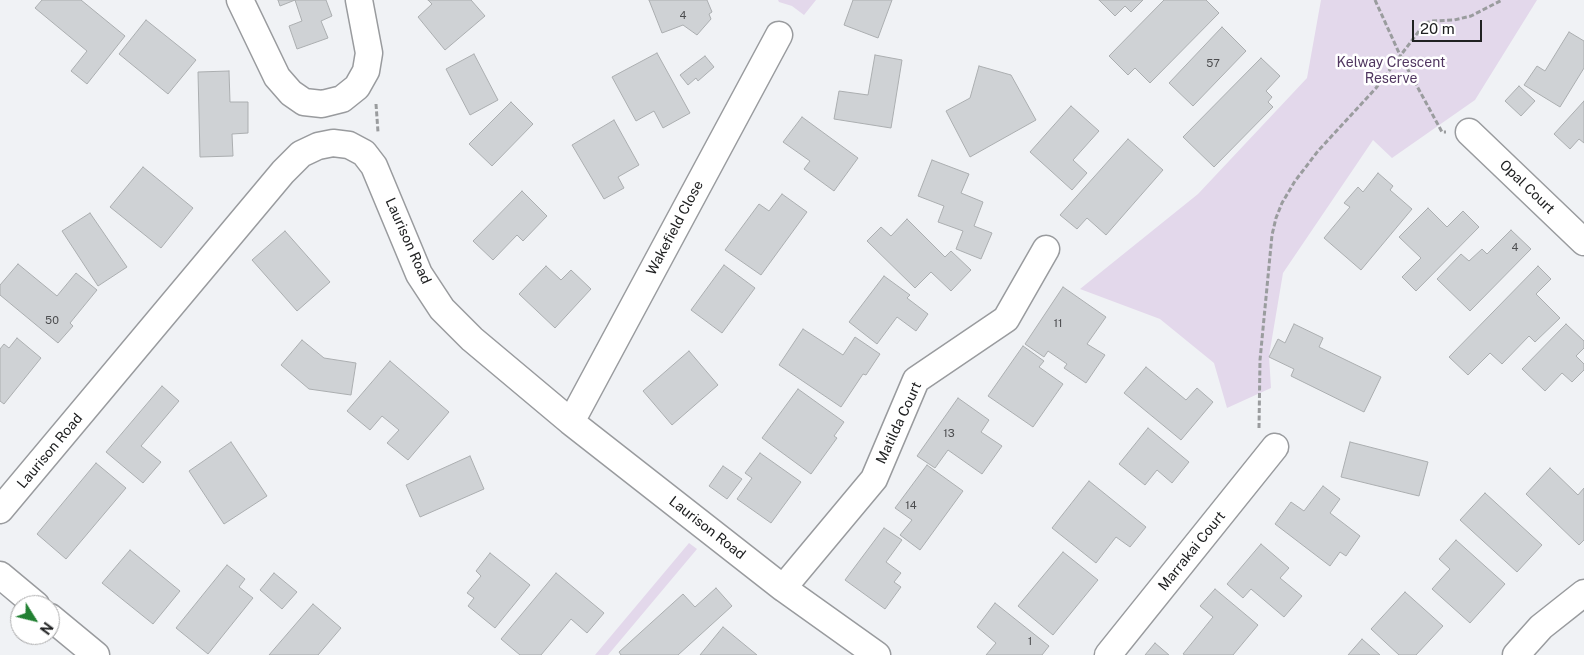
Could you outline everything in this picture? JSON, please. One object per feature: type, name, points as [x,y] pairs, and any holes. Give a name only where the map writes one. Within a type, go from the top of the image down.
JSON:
[{"type":"street","points":[[240,0],[277,77],[291,93],[304,102],[322,104],[342,98],[356,86],[366,71],[369,53],[360,0]]},
{"type":"street","name":"Wakefield Close","points":[[571,422],[779,35]]},
{"type":"street","name":"Opal Court","points":[[1469,132],[1584,242]]},
{"type":"street","name":"Laurison Road","points":[[0,510],[283,172],[301,154],[318,146],[334,143],[349,145],[364,153],[374,166],[419,274],[442,309],[472,339],[571,422],[783,588],[877,655]]},
{"type":"street","name":"Matilda Court","points":[[783,588],[874,479],[916,380],[1006,319],[1046,250]]},
{"type":"street","name":"Marrakai Court","points":[[1108,655],[1275,447]]},
{"type":"street","points":[[0,576],[24,595]]},
{"type":"street","points":[[1516,655],[1541,626],[1584,593]]},
{"type":"street","points":[[60,625],[96,655]]},
{"type":"path","points":[[1376,0],[1400,55],[1442,132],[1469,132]]},
{"type":"path","points":[[1275,447],[1258,428],[1260,360],[1272,235],[1282,203],[1295,181],[1318,152],[1371,94],[1425,23],[1471,16],[1502,0]]},
{"type":"path","points":[[366,71],[375,86],[378,146],[374,166]]},
{"type":"green space","points":[[778,0],[816,0],[804,15],[792,6]]},
{"type":"green space","name":"Kelway Crescent Reserve","points":[[1321,0],[1537,0],[1475,100],[1392,158],[1373,140],[1283,273],[1269,356],[1271,388],[1227,408],[1214,363],[1160,319],[1080,289],[1198,194],[1307,78]]},
{"type":"green space","points":[[689,543],[697,549],[608,655],[595,655]]},
{"type":"building","points":[[42,0],[81,0],[125,36],[87,84],[71,71],[87,51],[35,8]]},
{"type":"building","points":[[278,0],[295,0],[280,6]]},
{"type":"building","points":[[295,0],[326,0],[332,16],[321,21],[328,38],[297,49],[289,26],[302,21]]},
{"type":"building","points":[[428,0],[471,0],[485,16],[445,50],[418,17],[432,4]]},
{"type":"building","points":[[649,0],[707,0],[712,12],[709,14],[711,19],[697,35],[683,25],[662,33]]},
{"type":"building","points":[[853,0],[892,0],[878,38],[844,25]]},
{"type":"building","points":[[1099,0],[1143,0],[1131,12],[1125,6],[1115,16]]},
{"type":"building","points":[[1164,0],[1206,0],[1219,13],[1150,83],[1135,68],[1128,75],[1109,56]]},
{"type":"building","points":[[146,20],[196,60],[168,94],[119,54]]},
{"type":"building","points":[[1222,27],[1246,51],[1193,106],[1169,83]]},
{"type":"building","points":[[1569,32],[1584,41],[1584,68],[1560,107],[1524,85],[1537,66],[1545,71]]},
{"type":"building","points":[[657,53],[690,113],[663,128],[654,111],[636,121],[612,77]]},
{"type":"building","points":[[474,54],[498,100],[470,115],[446,69]]},
{"type":"building","points":[[875,55],[902,60],[891,128],[834,119],[839,91],[868,95]]},
{"type":"building","points":[[705,56],[714,67],[698,81],[696,78],[688,85],[680,75]]},
{"type":"building","points":[[1261,58],[1280,76],[1266,91],[1272,97],[1268,102],[1273,107],[1214,167],[1183,137]]},
{"type":"building","points":[[979,66],[1011,75],[1036,120],[970,157],[946,111],[970,98]]},
{"type":"building","points":[[229,71],[230,102],[248,102],[248,133],[232,134],[233,156],[200,157],[198,72]]},
{"type":"building","points":[[1519,86],[1535,101],[1521,116],[1505,101]]},
{"type":"building","points":[[1584,101],[1584,143],[1579,139],[1570,149],[1554,134]]},
{"type":"building","points":[[511,102],[533,124],[492,166],[469,144]]},
{"type":"building","points":[[1071,106],[1099,131],[1073,160],[1087,173],[1072,190],[1030,152]]},
{"type":"building","points":[[802,117],[858,158],[834,191],[804,169],[810,161],[783,142]]},
{"type":"building","points":[[614,120],[639,165],[618,177],[624,188],[604,199],[572,145]]},
{"type":"building","points":[[1128,139],[1163,170],[1106,235],[1087,218],[1077,229],[1060,215]]},
{"type":"building","points":[[932,160],[969,174],[961,193],[983,202],[974,226],[992,233],[981,259],[956,249],[963,231],[938,222],[944,206],[918,196]]},
{"type":"building","points":[[143,167],[193,208],[161,248],[110,207]]},
{"type":"building","points":[[1378,173],[1393,186],[1390,190],[1412,209],[1361,270],[1324,238],[1350,207],[1344,203],[1358,187],[1363,192]]},
{"type":"building","points":[[522,191],[547,216],[523,241],[517,235],[493,260],[473,241]]},
{"type":"building","points":[[782,194],[807,212],[761,275],[725,250],[759,204],[769,211]]},
{"type":"building","points":[[1428,208],[1447,227],[1463,211],[1479,227],[1416,291],[1402,277],[1421,258],[1399,237]]},
{"type":"building","points":[[90,213],[127,267],[98,286],[62,231]]},
{"type":"building","points":[[907,219],[945,257],[951,251],[971,270],[951,291],[931,272],[915,288],[867,241],[881,227],[891,236]]},
{"type":"building","points":[[1511,230],[1531,249],[1470,311],[1437,279],[1461,254],[1469,261],[1482,249],[1487,254]]},
{"type":"building","points":[[285,231],[330,282],[297,311],[252,260]]},
{"type":"building","points":[[18,264],[57,296],[76,273],[97,290],[70,323],[73,326],[58,343],[0,295],[0,285]]},
{"type":"building","points":[[724,265],[755,288],[722,333],[691,310]]},
{"type":"building","points":[[546,266],[561,280],[571,270],[591,289],[555,328],[519,294]]},
{"type":"building","points":[[1538,266],[1551,279],[1536,294],[1560,318],[1535,342],[1529,336],[1502,364],[1490,353],[1468,375],[1449,357]]},
{"type":"building","points":[[884,276],[910,295],[907,298],[928,314],[916,331],[897,317],[877,344],[849,322]]},
{"type":"building","points":[[1063,287],[1106,317],[1087,344],[1105,355],[1086,383],[1064,368],[1067,364],[1048,351],[1044,357],[1025,344]]},
{"type":"building","points":[[1294,324],[1323,338],[1319,347],[1381,377],[1364,412],[1291,376],[1294,369],[1269,357],[1278,339],[1285,343]]},
{"type":"building","points":[[1566,324],[1584,341],[1584,348],[1576,356],[1584,364],[1584,370],[1572,382],[1562,373],[1545,391],[1522,369]]},
{"type":"building","points":[[803,329],[843,355],[855,337],[880,354],[866,375],[863,374],[841,407],[779,365]]},
{"type":"building","points":[[17,338],[41,358],[4,404],[0,401],[0,349],[4,344],[9,348]]},
{"type":"building","points":[[302,340],[324,358],[356,363],[351,395],[309,389],[281,365]]},
{"type":"building","points":[[1023,346],[1044,361],[1039,367],[1063,384],[1033,427],[988,396]]},
{"type":"building","points":[[689,351],[718,385],[672,425],[643,391]]},
{"type":"building","points":[[390,361],[449,412],[408,460],[387,443],[399,430],[382,416],[370,430],[347,411]]},
{"type":"building","points":[[1146,367],[1186,400],[1197,388],[1213,402],[1181,440],[1124,393]]},
{"type":"building","points":[[162,386],[179,401],[141,446],[161,462],[143,483],[106,452]]},
{"type":"building","points":[[798,389],[844,422],[834,436],[837,438],[811,474],[762,438]]},
{"type":"building","points":[[958,398],[989,420],[981,432],[1002,446],[982,474],[948,450],[935,468],[917,456]]},
{"type":"building","points":[[1148,428],[1189,462],[1172,483],[1157,470],[1145,485],[1119,464]]},
{"type":"building","points":[[231,442],[267,496],[224,524],[189,471]]},
{"type":"building","points":[[1350,442],[1428,462],[1419,496],[1341,477]]},
{"type":"building","points":[[760,453],[801,482],[771,523],[737,499],[752,478],[745,473]]},
{"type":"building","points":[[470,456],[484,489],[420,517],[406,485]]},
{"type":"building","points":[[96,463],[126,488],[66,559],[37,534]]},
{"type":"building","points":[[927,465],[963,491],[920,550],[900,535],[912,520],[895,508]]},
{"type":"building","points":[[723,466],[742,479],[727,499],[709,486]]},
{"type":"building","points":[[1550,468],[1578,495],[1584,488],[1584,540],[1579,545],[1526,494]]},
{"type":"building","points":[[1089,481],[1146,527],[1130,547],[1116,537],[1096,563],[1052,528]]},
{"type":"building","points":[[1323,486],[1340,499],[1330,513],[1360,536],[1346,556],[1340,552],[1330,566],[1275,524],[1291,502],[1304,511]]},
{"type":"building","points":[[1485,493],[1542,545],[1517,572],[1460,520]]},
{"type":"building","points":[[884,528],[902,540],[886,562],[901,573],[894,582],[901,587],[885,609],[845,580]]},
{"type":"building","points":[[1456,540],[1505,584],[1470,623],[1432,589],[1450,569],[1439,559]]},
{"type":"building","points":[[1261,544],[1289,568],[1280,578],[1302,596],[1284,617],[1251,589],[1243,598],[1227,584]]},
{"type":"building","points":[[130,550],[180,591],[153,624],[102,583]]},
{"type":"building","points":[[1063,552],[1098,580],[1053,635],[1018,606]]},
{"type":"building","points":[[490,553],[530,585],[495,628],[468,606],[474,598],[467,593],[481,576],[476,571]]},
{"type":"building","points":[[227,565],[245,579],[239,587],[253,598],[208,654],[176,628]]},
{"type":"building","points":[[274,573],[297,592],[282,609],[260,590]]},
{"type":"building","points":[[556,573],[604,613],[587,633],[571,619],[541,655],[520,655],[501,639]]},
{"type":"building","points":[[716,588],[732,606],[678,655],[621,655],[619,652],[683,594],[695,607]]},
{"type":"building","points":[[1215,589],[1258,625],[1233,655],[1185,655],[1183,654],[1213,617],[1200,606]]},
{"type":"building","points":[[1405,592],[1443,626],[1416,655],[1399,655],[1371,629]]},
{"type":"building","points":[[995,603],[1049,646],[1042,655],[986,655],[996,643],[977,627]]},
{"type":"building","points":[[313,604],[341,628],[318,655],[269,655]]},
{"type":"building","points":[[723,627],[757,655],[700,655]]},
{"type":"building","points":[[1362,639],[1380,655],[1348,655]]},
{"type":"building","points":[[1155,643],[1169,655],[1145,655]]}]
